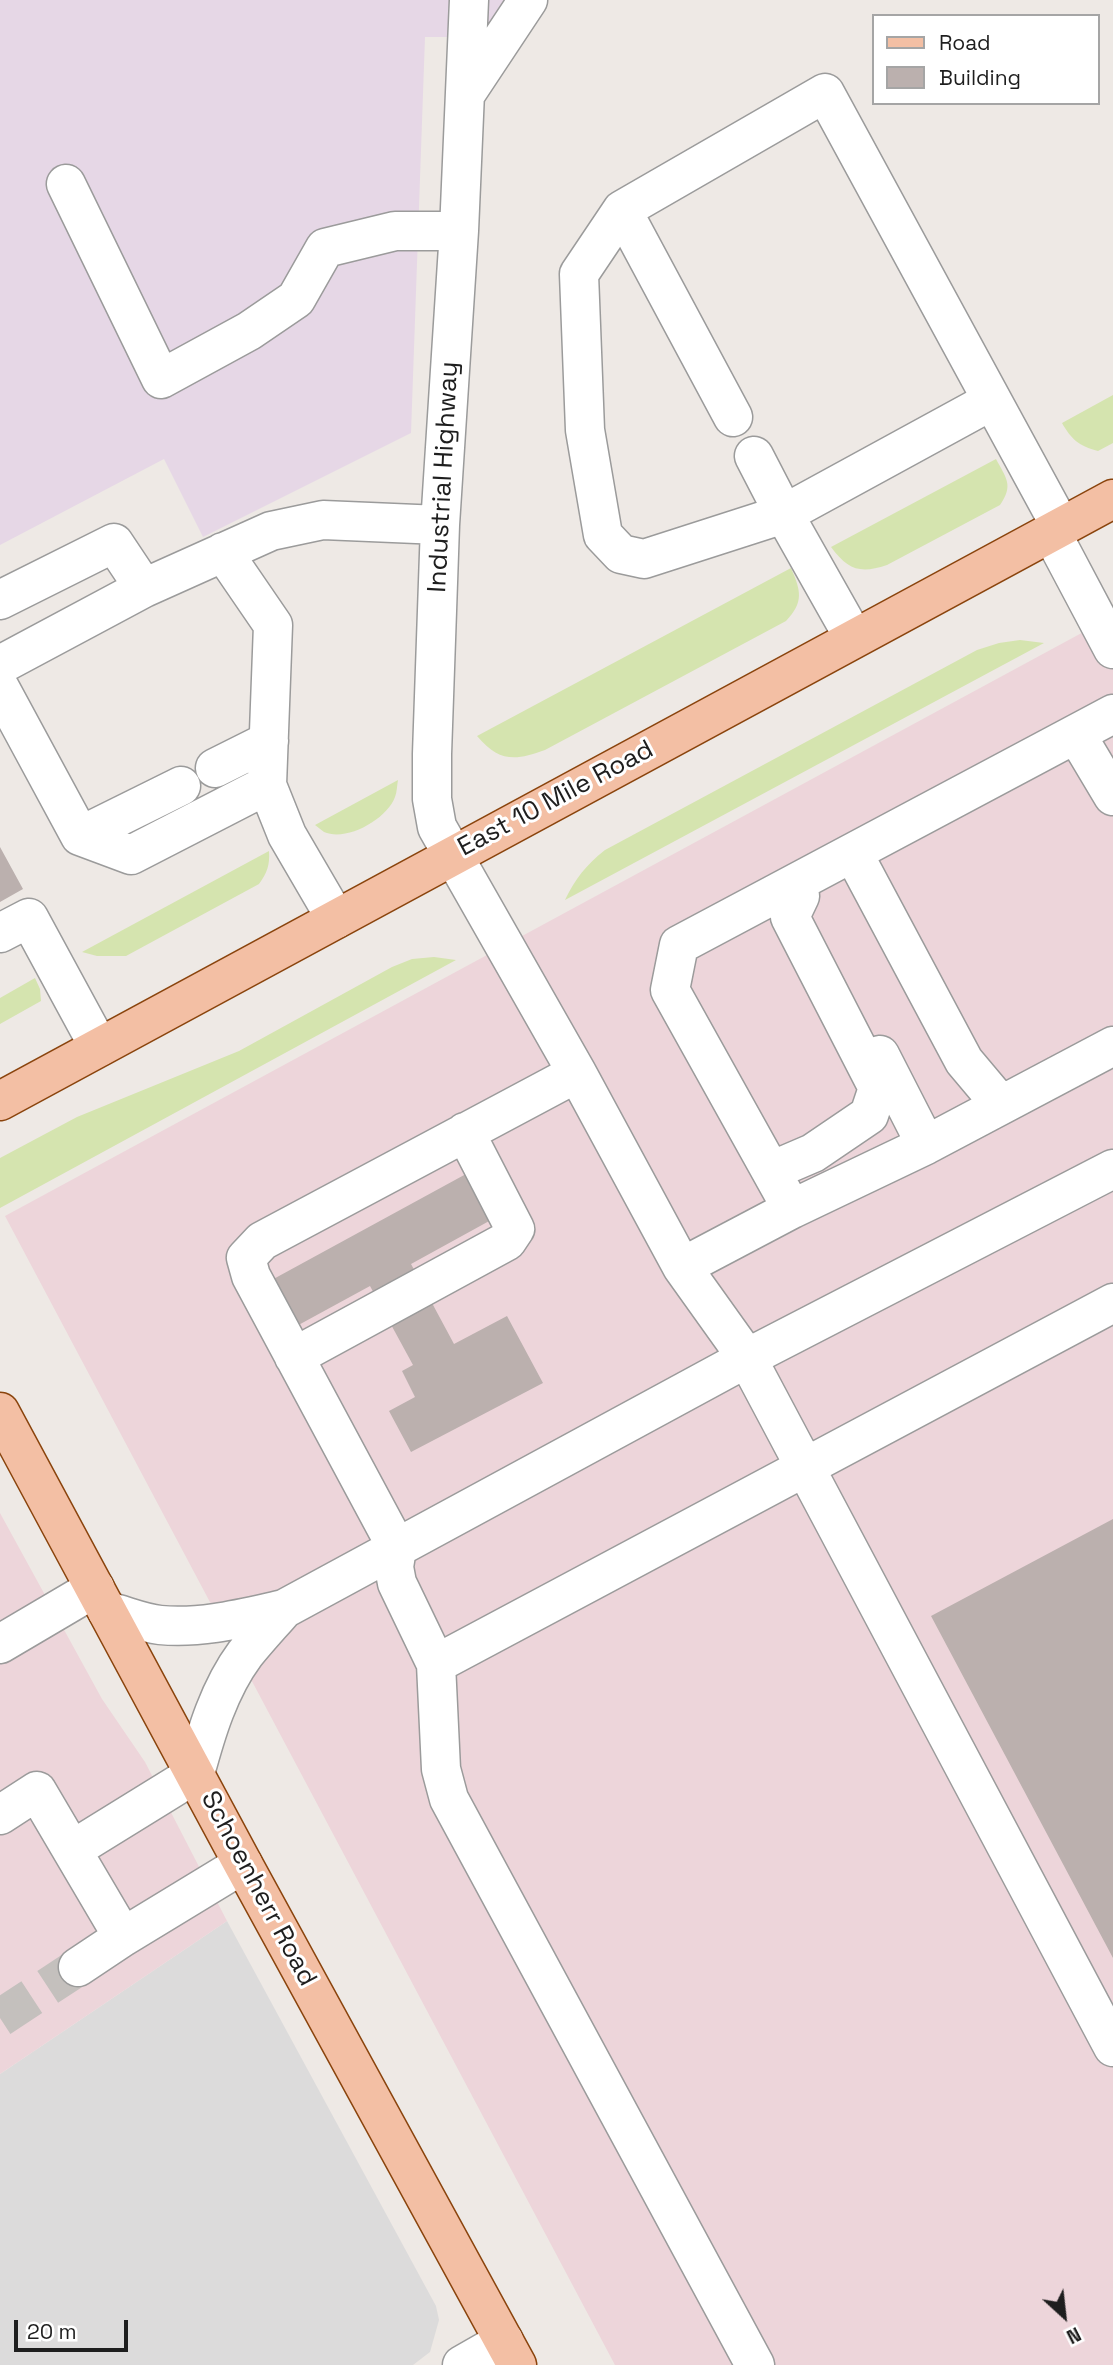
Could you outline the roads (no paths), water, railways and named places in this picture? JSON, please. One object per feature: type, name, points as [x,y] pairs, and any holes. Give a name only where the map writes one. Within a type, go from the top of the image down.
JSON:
[{"type":"main road","name":"East 10 Mile Road","points":[[0,1101],[1113,499]]},
{"type":"main road","name":"Schoenherr Road","points":[[0,1412],[243,1864],[511,2353]]},
{"type":"street","name":"Industrial Highway","points":[[468,0],[459,231],[440,525],[432,799],[437,827],[577,1073],[682,1267],[747,1358],[1113,2047]]},
{"type":"street","points":[[465,95],[528,0]]},
{"type":"street","points":[[991,401],[784,514],[645,559],[621,554],[603,535],[585,430],[579,274],[622,211],[825,93],[991,401],[1113,649]]},
{"type":"street","points":[[66,184],[160,379],[249,331],[296,299],[326,248],[395,231],[459,231]]},
{"type":"street","points":[[622,211],[733,417]]},
{"type":"street","points":[[754,456],[854,638]]},
{"type":"street","points":[[0,665],[144,588],[271,531],[323,520],[440,525]]},
{"type":"street","points":[[0,600],[114,543],[144,588]]},
{"type":"street","points":[[223,552],[273,625],[267,785],[287,835],[336,919]]},
{"type":"street","points":[[0,688],[80,836],[131,855],[267,785]]},
{"type":"street","points":[[792,1209],[670,990],[679,945],[797,890],[853,853],[1113,714]]},
{"type":"street","points":[[1076,734],[1113,796]]},
{"type":"street","points":[[215,768],[269,741]]},
{"type":"street","points":[[80,836],[181,786]]},
{"type":"street","points":[[853,853],[964,1061],[1001,1105]]},
{"type":"street","points":[[797,890],[926,1145]]},
{"type":"street","points":[[771,1171],[813,1153],[869,1115],[878,1088],[790,917],[797,890]]},
{"type":"street","points":[[0,933],[29,918],[99,1047]]},
{"type":"street","points":[[682,1267],[792,1209],[926,1145],[1113,1046]]},
{"type":"street","points":[[577,1073],[262,1241],[246,1258],[251,1276],[397,1548],[394,1567],[397,1583],[436,1664],[441,1769],[449,1799],[755,2365]]},
{"type":"street","points":[[294,1357],[507,1241],[515,1229],[465,1132]]},
{"type":"street","points":[[0,1644],[101,1599],[157,1625],[192,1626],[232,1621],[285,1609],[747,1358],[1113,1169]]},
{"type":"street","points":[[436,1664],[1113,1303]]},
{"type":"street","points":[[72,1850],[195,1774],[207,1728],[222,1693],[244,1656],[285,1609]]},
{"type":"street","points":[[0,1815],[37,1791],[123,1937]]},
{"type":"street","points":[[78,1967],[243,1864]]},
{"type":"street","points":[[462,2365],[511,2353]]},
{"type":"tunnel","points":[[0,2018],[78,1967]]}]
